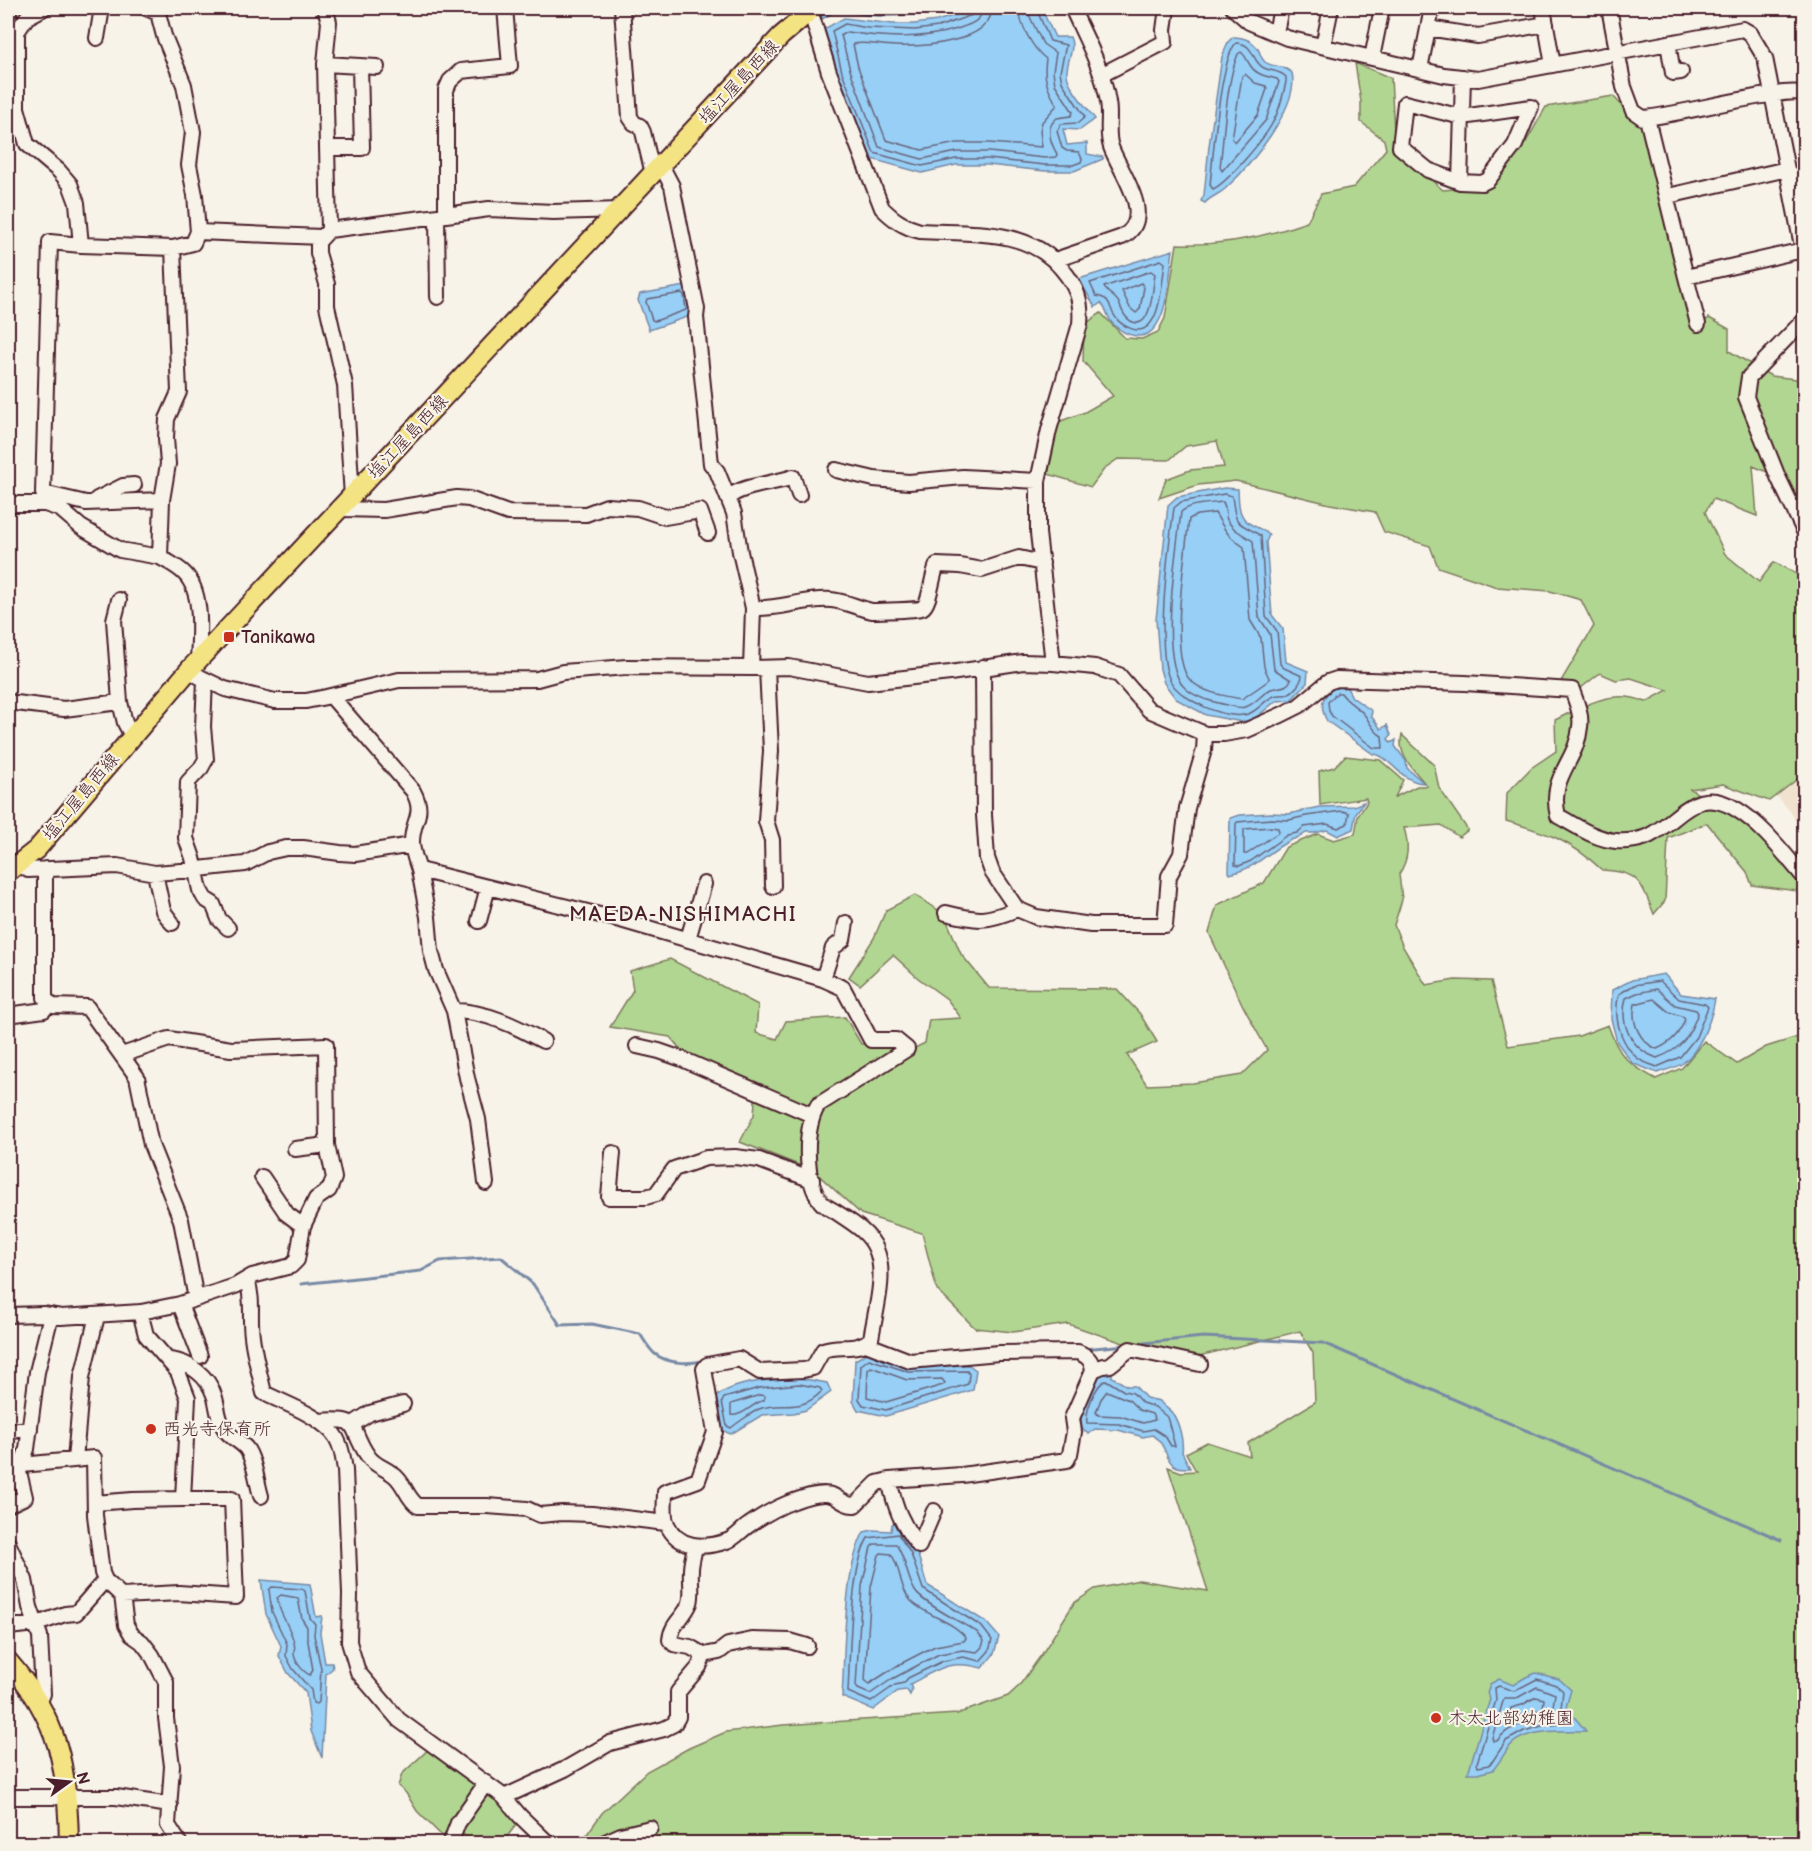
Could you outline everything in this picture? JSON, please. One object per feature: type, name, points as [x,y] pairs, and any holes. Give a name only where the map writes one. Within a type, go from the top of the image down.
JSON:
[{"type":"main road","name":"塩江屋島西線","points":[[13,868],[37,849],[132,736],[198,670],[346,503],[781,36],[812,9]]},
{"type":"main road","points":[[8,1661],[22,1677],[39,1704],[61,1755],[68,1798],[69,1844]]},
{"type":"street","points":[[8,53],[9,8]]},
{"type":"street","points":[[45,8],[27,17],[17,32],[17,108],[27,144],[59,171],[70,184],[77,203],[81,245]]},
{"type":"street","points":[[97,38],[102,8]]},
{"type":"street","points":[[146,8],[158,13],[164,36],[184,84],[193,132],[189,165],[195,195],[198,232],[193,243],[173,248],[50,242],[43,493],[86,503],[162,500]]},
{"type":"street","points":[[325,8],[329,22],[325,64],[327,148],[325,233],[318,242],[318,253],[327,284],[327,306],[345,385],[346,503],[384,510],[457,498],[469,499],[508,513],[586,514],[607,506],[638,508],[665,516],[700,511],[708,533]]},
{"type":"street","points":[[438,297],[446,90],[450,81],[461,71],[510,66],[505,8]]},
{"type":"street","points":[[622,8],[630,117],[640,126],[657,170],[672,186],[697,309],[711,464],[717,471],[735,513],[740,552],[753,608],[751,668]]},
{"type":"street","points":[[1055,260],[1122,237],[1135,227],[1136,205],[1124,172],[1111,148],[1108,101],[1101,75],[1072,8]]},
{"type":"street","points":[[1101,75],[1165,42],[1167,8]]},
{"type":"street","points":[[1233,8],[1249,22],[1276,33],[1420,69],[1478,79],[1743,29],[1750,33],[1766,58],[1804,253],[1686,277]]},
{"type":"street","points":[[1276,33],[1281,8]]},
{"type":"street","points":[[1323,46],[1331,8]]},
{"type":"street","points":[[1372,58],[1382,8]]},
{"type":"street","points":[[1420,69],[1432,8]]},
{"type":"street","points":[[1543,8],[1553,65]]},
{"type":"street","points":[[1609,8],[1624,87],[1633,111],[1643,118],[1772,94],[1799,91],[1804,94]]},
{"type":"street","points":[[812,9],[829,72],[882,208],[906,228],[920,231],[1013,237],[1038,247],[1055,260],[1078,293],[1081,308],[1080,324],[1049,430],[1038,481],[1038,533],[1053,663]]},
{"type":"street","points":[[1428,28],[1478,36],[1546,24]]},
{"type":"street","points":[[1668,43],[1673,73],[1681,72]]},
{"type":"street","points":[[325,64],[377,66]]},
{"type":"street","points":[[327,148],[362,148],[360,66]]},
{"type":"street","points":[[1460,182],[1463,77]]},
{"type":"street","points":[[1405,103],[1462,117],[1531,107],[1515,145],[1488,180],[1482,183],[1460,182],[1428,170],[1400,147],[1405,103]]},
{"type":"street","points":[[1776,116],[1804,203]]},
{"type":"street","points":[[1647,118],[1698,324]]},
{"type":"street","points":[[1668,196],[1787,169]]},
{"type":"street","points":[[198,232],[325,233],[489,209],[553,212],[620,210]]},
{"type":"street","points":[[160,557],[162,500],[168,464],[167,418],[179,392],[173,248]]},
{"type":"street","points":[[1804,320],[1749,377],[1746,397],[1778,477],[1804,531]]},
{"type":"street","points":[[836,470],[874,479],[909,482],[963,477],[1038,481]]},
{"type":"street","points":[[728,498],[740,489],[793,477],[799,495]]},
{"type":"street","points":[[8,504],[79,507],[123,486],[134,485]]},
{"type":"street","points":[[45,504],[60,509],[81,527],[120,550],[160,557],[186,574],[200,614],[198,670],[206,759],[188,782],[186,838],[200,890],[205,899],[213,904],[219,919],[228,928]]},
{"type":"street","points":[[753,608],[779,608],[833,600],[874,611],[914,610],[923,608],[927,603],[933,573],[937,565],[982,570],[1019,558],[1042,563]]},
{"type":"street","points":[[119,600],[114,620],[120,702],[125,723],[132,736]]},
{"type":"street","points":[[198,670],[225,689],[275,701],[331,696],[399,680],[537,679],[563,672],[627,667],[789,667],[868,682],[1023,662],[1053,663],[1095,667],[1119,675],[1149,710],[1205,734],[1224,734],[1247,730],[1299,706],[1322,686],[1337,679],[1572,690],[1581,726],[1576,744],[1554,794],[1558,816],[1595,837],[1627,841],[1651,835],[1691,804],[1706,800],[1724,803],[1750,818],[1804,877]]},
{"type":"street","points":[[983,667],[984,815],[987,858],[992,872],[1017,909],[1036,917],[1090,925],[1165,926],[1169,876],[1181,854],[1187,808],[1204,750],[1205,734]]},
{"type":"street","points":[[767,668],[771,751],[766,821],[772,840],[773,886]]},
{"type":"street","points":[[331,696],[418,799],[420,814],[412,832],[412,845],[428,917],[431,951],[436,970],[454,1011],[467,1078],[478,1119],[486,1183]]},
{"type":"street","points":[[8,702],[63,708],[120,702]]},
{"type":"street","points":[[13,868],[28,870],[123,867],[155,873],[245,864],[268,852],[286,848],[355,854],[412,845]]},
{"type":"street","points":[[45,869],[45,998],[52,1006],[87,1008],[126,1053],[137,1077],[151,1146],[181,1220],[196,1299]]},
{"type":"street","points":[[419,870],[624,921],[823,980],[843,988],[871,1040],[896,1040],[907,1049],[819,1105],[812,1115],[808,1150],[812,1180],[822,1203],[867,1235],[876,1249],[880,1280],[871,1339],[859,1346]]},
{"type":"street","points":[[155,873],[163,911],[172,923]]},
{"type":"street","points":[[688,939],[704,885]]},
{"type":"street","points":[[479,921],[488,887]]},
{"type":"street","points":[[946,913],[984,920],[1017,909]]},
{"type":"street","points":[[823,980],[833,948],[843,940],[846,923]]},
{"type":"street","points":[[8,1014],[44,1010],[48,1003]]},
{"type":"street","points":[[454,1011],[472,1011],[525,1031],[543,1041]]},
{"type":"street","points":[[8,1316],[97,1316],[140,1312],[180,1304],[235,1287],[252,1276],[294,1263],[303,1226],[316,1199],[328,1190],[334,1178],[327,1145],[326,1045],[231,1049],[169,1038],[126,1053]]},
{"type":"street","points":[[637,1046],[681,1059],[812,1115]]},
{"type":"street","points":[[296,1149],[327,1145]]},
{"type":"street","points":[[613,1153],[609,1197],[646,1197],[656,1194],[674,1169],[706,1158],[735,1156],[759,1160],[812,1180]]},
{"type":"street","points":[[262,1177],[287,1214],[303,1226]]},
{"type":"street","points":[[247,1279],[252,1296],[250,1326],[252,1342],[264,1393],[308,1414],[331,1431],[342,1454],[345,1470],[350,1594],[349,1642],[358,1672],[399,1720],[504,1797],[549,1844]]},
{"type":"street","points":[[180,1304],[200,1356]]},
{"type":"street","points":[[140,1312],[146,1335],[170,1360],[184,1383],[188,1398],[183,1499]]},
{"type":"street","points":[[8,1505],[25,1497],[20,1472],[27,1449],[37,1372],[51,1315]]},
{"type":"street","points":[[75,1460],[82,1377],[97,1316]]},
{"type":"street","points":[[834,1346],[859,1346],[910,1361],[999,1353],[1078,1352],[1092,1362],[1093,1370],[1072,1418],[1074,1432],[1070,1454],[1066,1460],[962,1475],[889,1480],[877,1484],[855,1505],[850,1505],[824,1493],[794,1501],[747,1526],[728,1541],[695,1546],[684,1544],[666,1523],[665,1492],[698,1480],[715,1432],[705,1370],[707,1365],[739,1359],[760,1372],[803,1370],[813,1368],[823,1350],[834,1346]]},
{"type":"street","points":[[1093,1370],[1110,1365],[1130,1349],[1200,1364]]},
{"type":"street","points":[[170,1360],[191,1366],[207,1381],[214,1394],[222,1426],[230,1437],[245,1447],[252,1457],[261,1496]]},
{"type":"street","points":[[349,1423],[370,1413],[403,1404]]},
{"type":"street","points":[[318,1421],[341,1419],[349,1423],[369,1457],[399,1479],[412,1502],[418,1506],[487,1506],[527,1509],[540,1515],[592,1514],[666,1523]]},
{"type":"street","points":[[8,1431],[30,1429]]},
{"type":"street","points":[[22,1465],[94,1458],[95,1503],[102,1573],[105,1580],[122,1596],[126,1625],[132,1635],[142,1642],[152,1655],[166,1682],[166,1718],[172,1766],[168,1825],[180,1844]]},
{"type":"street","points":[[889,1480],[894,1505],[918,1546],[934,1511]]},
{"type":"street","points":[[95,1503],[132,1500],[232,1499],[236,1597],[179,1593],[122,1596]]},
{"type":"street","points":[[8,1543],[25,1580],[30,1607],[37,1624],[43,1694],[39,1704]]},
{"type":"street","points":[[695,1546],[691,1568],[691,1600],[684,1615],[670,1632],[670,1640],[674,1644],[690,1647],[704,1655],[719,1652],[728,1645],[752,1640],[790,1641],[807,1646]]},
{"type":"street","points":[[8,1627],[37,1624],[65,1614],[76,1613],[105,1580]]},
{"type":"street","points":[[504,1797],[565,1769],[610,1743],[664,1730],[674,1724],[678,1717],[678,1692],[699,1667],[704,1655]]},
{"type":"street","points":[[450,1844],[458,1823],[486,1783]]},
{"type":"street","points":[[8,1797],[116,1797],[170,1805]]},
{"type":"street","points":[[601,1844],[621,1835],[650,1827]]},
{"type":"shaded area","points":[[1804,776],[1804,836],[1790,811],[1777,796]]},
{"type":"green space","points":[[1355,63],[1391,78],[1395,149],[1443,190],[1492,186],[1526,142],[1546,107],[1613,96],[1630,114],[1644,122],[1694,330],[1709,318],[1729,329],[1729,351],[1771,376],[1804,380],[1804,518],[1786,480],[1753,466],[1757,516],[1713,499],[1705,512],[1725,554],[1759,582],[1774,562],[1804,578],[1804,774],[1769,801],[1723,784],[1690,789],[1739,819],[1764,840],[1804,886],[1804,892],[1752,885],[1747,872],[1707,823],[1668,838],[1665,901],[1654,914],[1641,886],[1631,876],[1602,870],[1569,844],[1506,821],[1507,793],[1531,768],[1556,751],[1555,720],[1599,700],[1621,697],[1646,702],[1668,690],[1631,678],[1616,680],[1600,673],[1581,688],[1561,681],[1594,626],[1581,600],[1550,591],[1497,587],[1438,567],[1430,546],[1384,532],[1375,512],[1330,504],[1236,481],[1198,485],[1159,498],[1166,479],[1190,470],[1224,467],[1217,441],[1186,446],[1169,460],[1118,459],[1105,468],[1091,487],[1048,474],[1058,422],[1085,412],[1113,396],[1083,361],[1084,325],[1101,313],[1125,338],[1142,339],[1158,332],[1165,318],[1177,244],[1210,244],[1243,239],[1307,222],[1321,194],[1354,187],[1386,149],[1384,140],[1361,122],[1361,102]]},
{"type":"green space","points":[[1402,735],[1434,765],[1439,788],[1468,830],[1459,837],[1441,825],[1404,828],[1407,852],[1405,863],[1399,874],[1402,900],[1394,925],[1403,947],[1426,985],[1455,980],[1491,981],[1508,1046],[1579,1036],[1608,1025],[1616,1045],[1625,1058],[1656,1079],[1682,1068],[1704,1041],[1737,1064],[1766,1047],[1804,1035],[1804,1843],[580,1844],[602,1813],[647,1771],[689,1748],[726,1732],[783,1725],[957,1714],[1008,1696],[1019,1686],[1042,1654],[1074,1603],[1095,1589],[1139,1580],[1208,1591],[1168,1467],[1181,1472],[1196,1471],[1186,1453],[1207,1442],[1250,1456],[1248,1443],[1315,1402],[1313,1353],[1300,1331],[1199,1356],[1135,1347],[1068,1324],[1013,1332],[975,1328],[937,1290],[922,1233],[861,1214],[814,1171],[740,1142],[754,1115],[756,1086],[689,1059],[670,1037],[610,1027],[633,990],[630,971],[670,959],[758,1005],[756,1033],[777,1039],[786,1021],[845,1017],[861,1044],[892,1044],[911,1050],[925,1043],[929,1020],[961,1018],[947,999],[918,978],[893,955],[860,985],[849,977],[874,938],[886,910],[915,895],[944,914],[961,954],[989,988],[1117,989],[1140,1014],[1157,1042],[1127,1055],[1147,1085],[1193,1083],[1242,1075],[1267,1050],[1243,1006],[1209,933],[1217,905],[1264,883],[1286,847],[1318,834],[1334,840],[1355,834],[1358,816],[1367,802],[1366,798],[1320,805],[1319,771],[1334,767],[1345,756],[1380,760],[1403,780],[1395,797],[1417,786],[1427,786],[1404,756]]},
{"type":"green space","points":[[431,1747],[482,1784],[520,1820],[502,1843],[474,1843],[453,1826],[446,1840],[417,1811],[406,1793],[398,1786],[402,1774]]},
{"type":"water","points":[[829,8],[957,8],[917,15],[883,16],[855,13],[845,9],[838,10],[822,19],[821,14]]},
{"type":"water","points":[[976,8],[1041,8],[1055,37],[1070,37],[1072,46],[1067,69],[1068,79],[1095,119],[1080,130],[1063,129],[1067,145],[1087,143],[1087,154],[1103,157],[1103,159],[1074,171],[956,165],[922,173],[868,158],[837,74],[824,29],[844,18],[914,24],[937,21]]},
{"type":"water","points":[[1233,37],[1250,41],[1256,46],[1265,62],[1285,68],[1292,73],[1292,87],[1281,118],[1260,150],[1225,189],[1205,203],[1201,201],[1204,195],[1222,57],[1228,42]]},
{"type":"water","points":[[1173,250],[1168,288],[1161,316],[1155,327],[1147,334],[1136,336],[1126,333],[1112,323],[1101,303],[1095,307],[1079,279]]},
{"type":"water","points":[[689,287],[693,315],[649,330],[638,300],[640,294]]},
{"type":"water","points":[[1224,488],[1238,489],[1241,514],[1247,522],[1269,535],[1266,542],[1272,615],[1283,629],[1286,662],[1308,671],[1307,683],[1291,700],[1276,701],[1254,719],[1242,722],[1206,715],[1176,699],[1164,683],[1160,669],[1156,620],[1168,505],[1177,497]]},
{"type":"water","points":[[1343,685],[1352,697],[1372,711],[1371,716],[1381,729],[1387,725],[1391,735],[1388,739],[1391,743],[1396,740],[1395,746],[1406,761],[1407,768],[1424,783],[1407,778],[1384,758],[1373,754],[1327,721],[1323,708],[1324,698],[1331,690]]},
{"type":"water","points":[[1364,802],[1356,813],[1353,829],[1338,836],[1327,830],[1306,833],[1247,868],[1229,874],[1230,818],[1240,815],[1289,814],[1320,807],[1354,806]]},
{"type":"water","points":[[1664,974],[1681,994],[1715,999],[1708,1025],[1695,1050],[1680,1065],[1657,1073],[1632,1063],[1617,1042],[1611,1019],[1612,990],[1632,980]]},
{"type":"water","points":[[869,1352],[910,1367],[969,1365],[976,1370],[973,1390],[886,1416],[858,1410],[853,1401],[855,1360]]},
{"type":"water","points":[[1112,1373],[1112,1377],[1127,1386],[1135,1386],[1146,1398],[1160,1401],[1172,1412],[1180,1433],[1182,1452],[1190,1468],[1174,1466],[1163,1446],[1152,1435],[1143,1437],[1118,1430],[1095,1429],[1089,1434],[1083,1430],[1083,1409],[1093,1384],[1103,1375]]},
{"type":"water","points":[[799,1378],[827,1383],[831,1392],[806,1410],[762,1415],[731,1434],[723,1429],[715,1398],[723,1392],[743,1384]]},
{"type":"water","points":[[898,1522],[917,1552],[927,1585],[986,1622],[999,1637],[994,1654],[982,1668],[971,1665],[944,1667],[910,1684],[912,1690],[910,1695],[907,1690],[898,1691],[873,1710],[842,1697],[849,1589],[857,1548],[864,1532],[891,1531],[892,1524]]},
{"type":"water","points":[[261,1580],[310,1584],[316,1617],[322,1616],[320,1633],[325,1663],[332,1663],[333,1668],[326,1674],[322,1758],[311,1731],[306,1693],[288,1673],[279,1656],[281,1646],[266,1614]]},
{"type":"water","points":[[1536,1673],[1559,1679],[1571,1690],[1566,1707],[1586,1731],[1556,1731],[1524,1736],[1509,1747],[1493,1770],[1468,1773],[1490,1699],[1487,1693],[1490,1684],[1499,1679],[1513,1685]]},
{"type":"waterway","points":[[301,1284],[421,1271],[440,1261],[501,1257],[533,1284],[560,1325],[592,1324],[640,1334],[651,1350],[666,1360],[691,1363],[703,1361]]},
{"type":"waterway","points":[[1134,1344],[1203,1337],[1323,1343],[1781,1540]]},
{"type":"waterway","points":[[1083,1349],[1127,1345]]},
{"type":"place","name":"Tanikawa","points":[[229,637]]},
{"type":"place","name":"西光寺保育所","points":[[151,1429]]},
{"type":"place","name":"木太北部幼稚園","points":[[1436,1718]]},
{"type":"district","name":"MAEDA-NISHIMACHI","points":[[683,914]]}]
